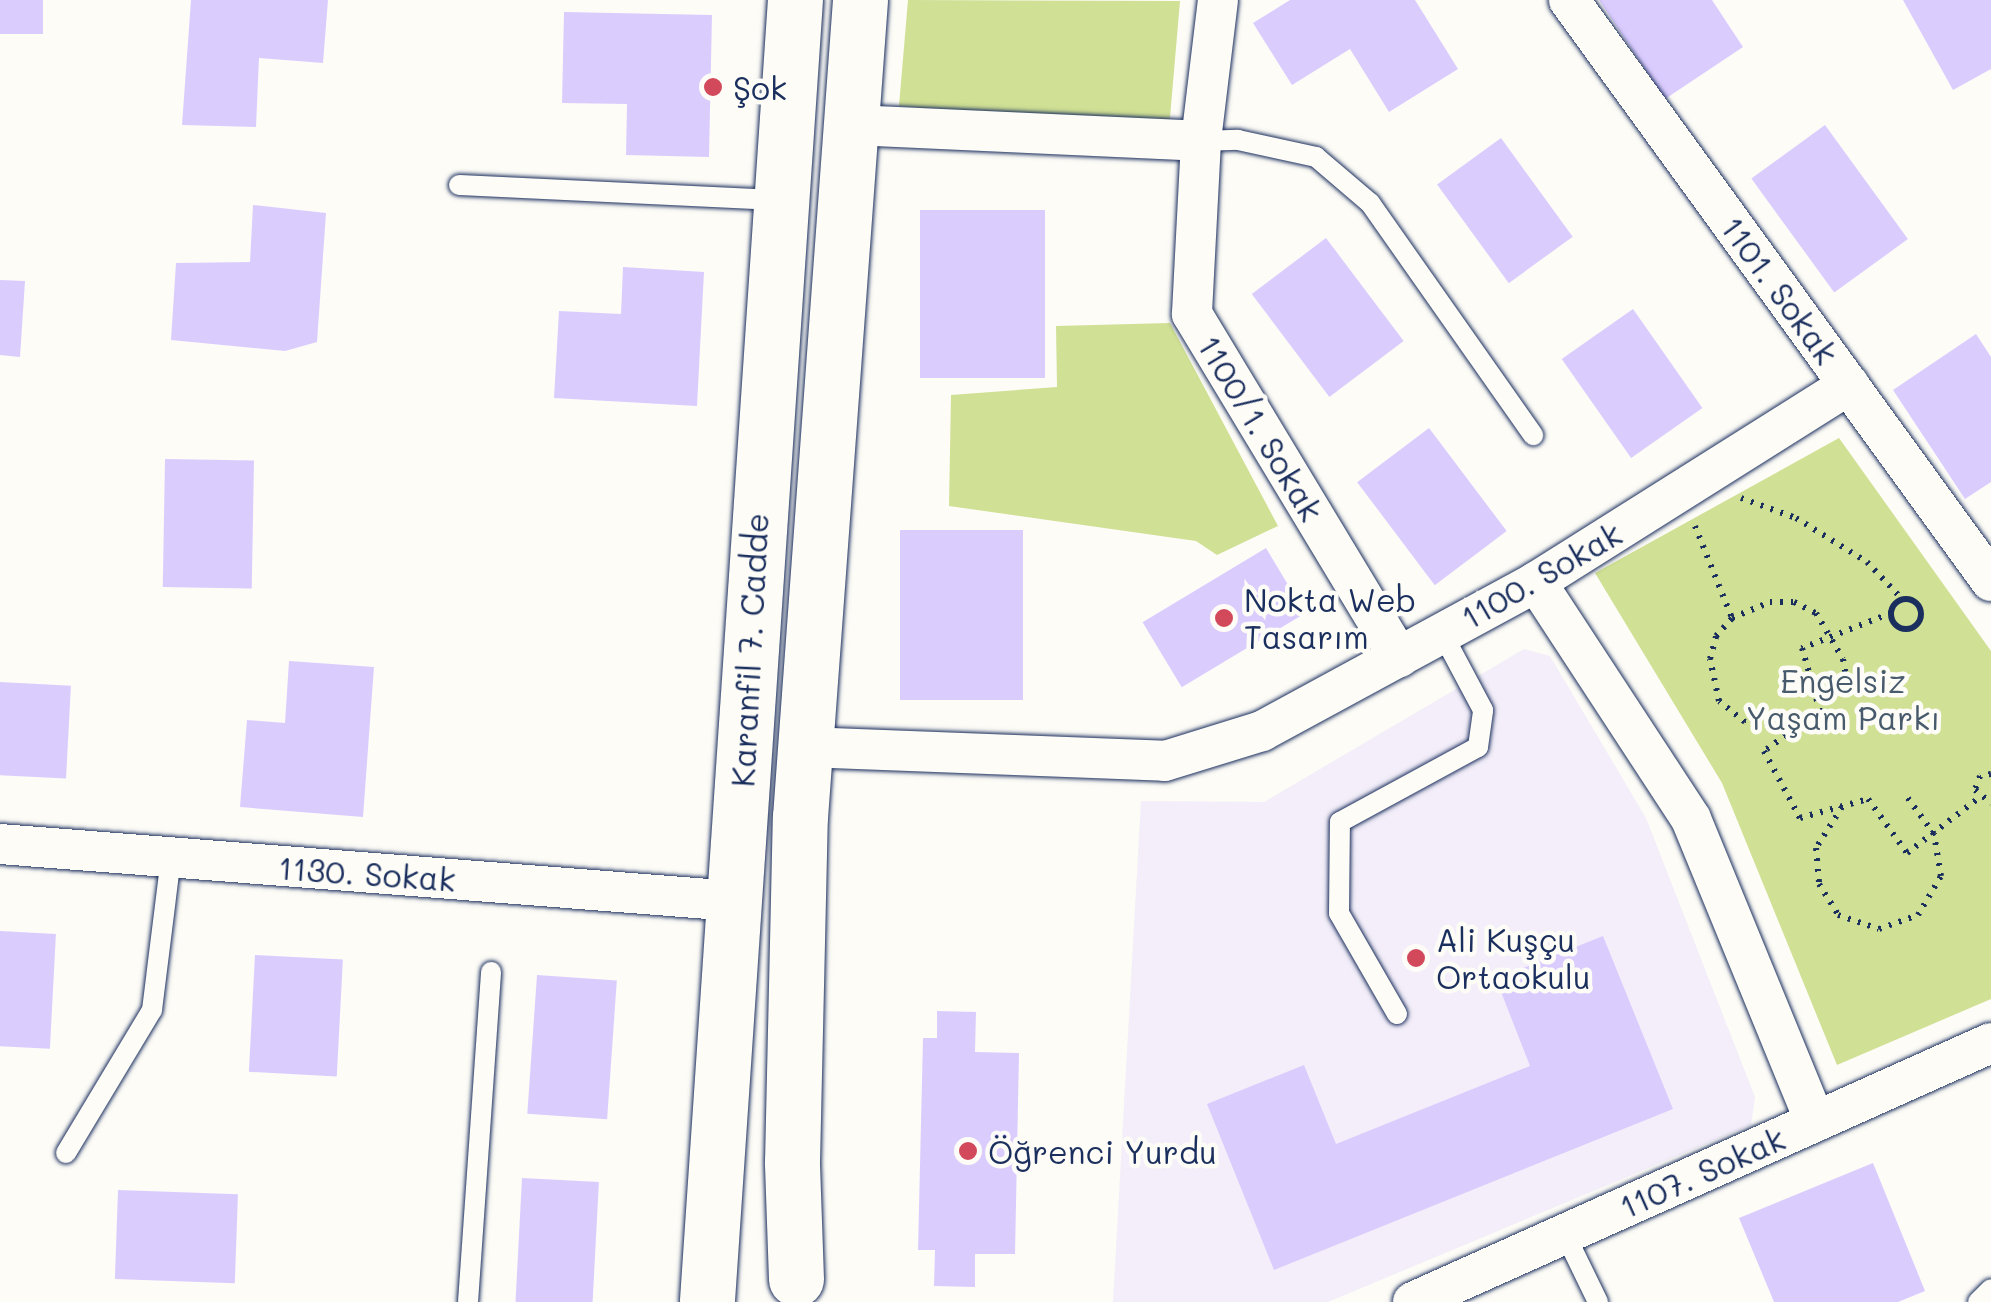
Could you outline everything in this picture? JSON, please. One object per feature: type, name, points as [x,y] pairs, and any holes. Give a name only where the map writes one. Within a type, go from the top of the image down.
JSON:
[{"type":"street","name":"Karanfil 7. Cadde","points":[[706,1301],[777,200],[795,0]]},
{"type":"street","name":"Karanfil 7. Cadde","points":[[808,1290],[792,1162],[805,747],[860,0]]},
{"type":"street","name":"1100/1. Sokak","points":[[1218,0],[1201,140],[1192,314],[1399,657]]},
{"type":"street","name":"1101. Sokak","points":[[1569,0],[1989,574]]},
{"type":"street","points":[[851,125],[1201,140]]},
{"type":"street","name":"1100. Sokak","points":[[805,747],[1165,761],[1262,732],[1536,582],[1848,385]]},
{"type":"street","points":[[1536,582],[1691,819],[1815,1122]]},
{"type":"street","name":"1130. Sokak","points":[[0,844],[734,901]]},
{"type":"street","name":"1107. Sokak","points":[[1413,1302],[1991,1043]]},
{"type":"street","points":[[706,1301],[732,1277],[753,1270],[808,1290]]},
{"type":"lane","points":[[1201,140],[1238,140],[1316,157],[1370,203],[1533,435]]},
{"type":"lane","points":[[460,185],[777,200]]},
{"type":"lane","points":[[1397,1014],[1339,913],[1340,822],[1478,747],[1483,710],[1442,633]]},
{"type":"lane","points":[[66,1154],[152,1010],[171,858]]},
{"type":"lane","points":[[468,1302],[491,972]]},
{"type":"lane","points":[[1564,1232],[1598,1302]]},
{"type":"lane","points":[[1978,1302],[1991,1289]]},
{"type":"path","points":[[1732,618],[1681,491],[1751,500],[1796,518],[1866,562],[1903,600],[1920,607],[1916,625],[1898,626],[1891,613]]},
{"type":"path","points":[[1903,600],[1891,613],[1802,648],[1820,711],[1764,752],[1800,818],[1868,799],[1906,853],[1978,798]]},
{"type":"path","points":[[1802,724],[1744,722],[1719,701],[1710,659],[1716,636],[1732,618],[1753,606],[1794,602],[1816,612],[1833,636],[1848,694]]},
{"type":"path","points":[[1978,798],[1977,780],[1991,774]]},
{"type":"path","points":[[1844,806],[1826,828],[1814,867],[1824,902],[1857,924],[1900,924],[1931,902],[1944,864],[1934,832],[1907,797]]},
{"type":"path","points":[[1978,798],[1991,803]]},
{"type":"shaded area","name":"Ali Kuşçu Ortaokulu","points":[[1524,649],[1550,656],[1646,818],[1755,1097],[1751,1125],[1328,1302],[1113,1302],[1141,801],[1264,802]]},
{"type":"green space","points":[[908,0],[1180,1],[1169,129],[899,106]]},
{"type":"green space","points":[[1170,323],[1278,526],[1217,555],[1196,541],[949,506],[951,395],[1057,387],[1056,326]]},
{"type":"green space","name":"Engelsiz Yaşam Parkı","points":[[1839,438],[1991,651],[1991,999],[1837,1065],[1722,783],[1595,573]]},
{"type":"building","points":[[0,0],[43,0],[43,34],[0,34]]},
{"type":"building","points":[[191,0],[328,0],[323,63],[259,58],[256,127],[182,125]]},
{"type":"building","points":[[1290,0],[1415,0],[1458,69],[1389,112],[1350,49],[1292,85],[1253,23]]},
{"type":"building","points":[[1599,0],[1712,0],[1743,47],[1665,99]]},
{"type":"building","points":[[1903,0],[1991,0],[1991,69],[1953,90]]},
{"type":"building","points":[[564,12],[712,15],[709,157],[626,155],[627,104],[562,103]]},
{"type":"building","points":[[1825,125],[1908,239],[1834,293],[1751,178]]},
{"type":"building","points":[[1501,138],[1573,237],[1509,283],[1437,184]]},
{"type":"building","points":[[253,205],[326,213],[317,342],[285,351],[171,340],[176,263],[250,262]]},
{"type":"building","points":[[920,210],[1045,210],[1045,378],[920,378]]},
{"type":"building","points":[[1326,238],[1404,341],[1329,397],[1252,294]]},
{"type":"building","points":[[623,267],[704,272],[697,406],[554,398],[559,311],[621,314]]},
{"type":"building","points":[[0,280],[25,281],[20,357],[0,355]]},
{"type":"building","points":[[1633,309],[1702,408],[1631,458],[1562,359]]},
{"type":"building","points":[[1976,334],[1991,357],[1991,482],[1965,499],[1893,390]]},
{"type":"building","points":[[1429,428],[1507,531],[1435,585],[1357,482]]},
{"type":"building","points":[[165,459],[254,461],[252,589],[163,587]]},
{"type":"building","points":[[900,530],[1023,530],[1023,700],[900,700]]},
{"type":"building","points":[[1266,548],[1305,613],[1182,687],[1143,622]]},
{"type":"building","points":[[289,661],[374,667],[363,817],[240,807],[247,720],[285,723]]},
{"type":"building","points":[[0,682],[71,686],[66,779],[0,775]]},
{"type":"building","points":[[0,931],[56,934],[50,1049],[0,1046]]},
{"type":"building","points":[[1603,936],[1673,1109],[1274,1270],[1207,1104],[1304,1065],[1336,1144],[1530,1066],[1496,979]]},
{"type":"building","points":[[255,955],[343,960],[337,1076],[249,1072]]},
{"type":"building","points":[[537,975],[617,981],[607,1119],[527,1114]]},
{"type":"building","name":"Öğrenci Yurdu","points":[[937,1011],[976,1012],[975,1052],[1019,1053],[1015,1254],[975,1254],[975,1287],[934,1286],[935,1250],[918,1250],[923,1038],[937,1038]]},
{"type":"building","points":[[1873,1163],[1925,1291],[1898,1302],[1774,1302],[1739,1218]]},
{"type":"building","points":[[522,1178],[599,1182],[593,1302],[516,1302]]},
{"type":"building","points":[[118,1190],[238,1194],[235,1283],[115,1279]]},
{"type":"place","name":"Şok","points":[[713,87]]},
{"type":"place","name":"Nokta Web Tasarım","points":[[1224,618]]},
{"type":"place","name":"Ali Kuşçu Ortaokulu","points":[[1416,958]]},
{"type":"place","name":"Öğrenci Yurdu","points":[[968,1151]]}]
